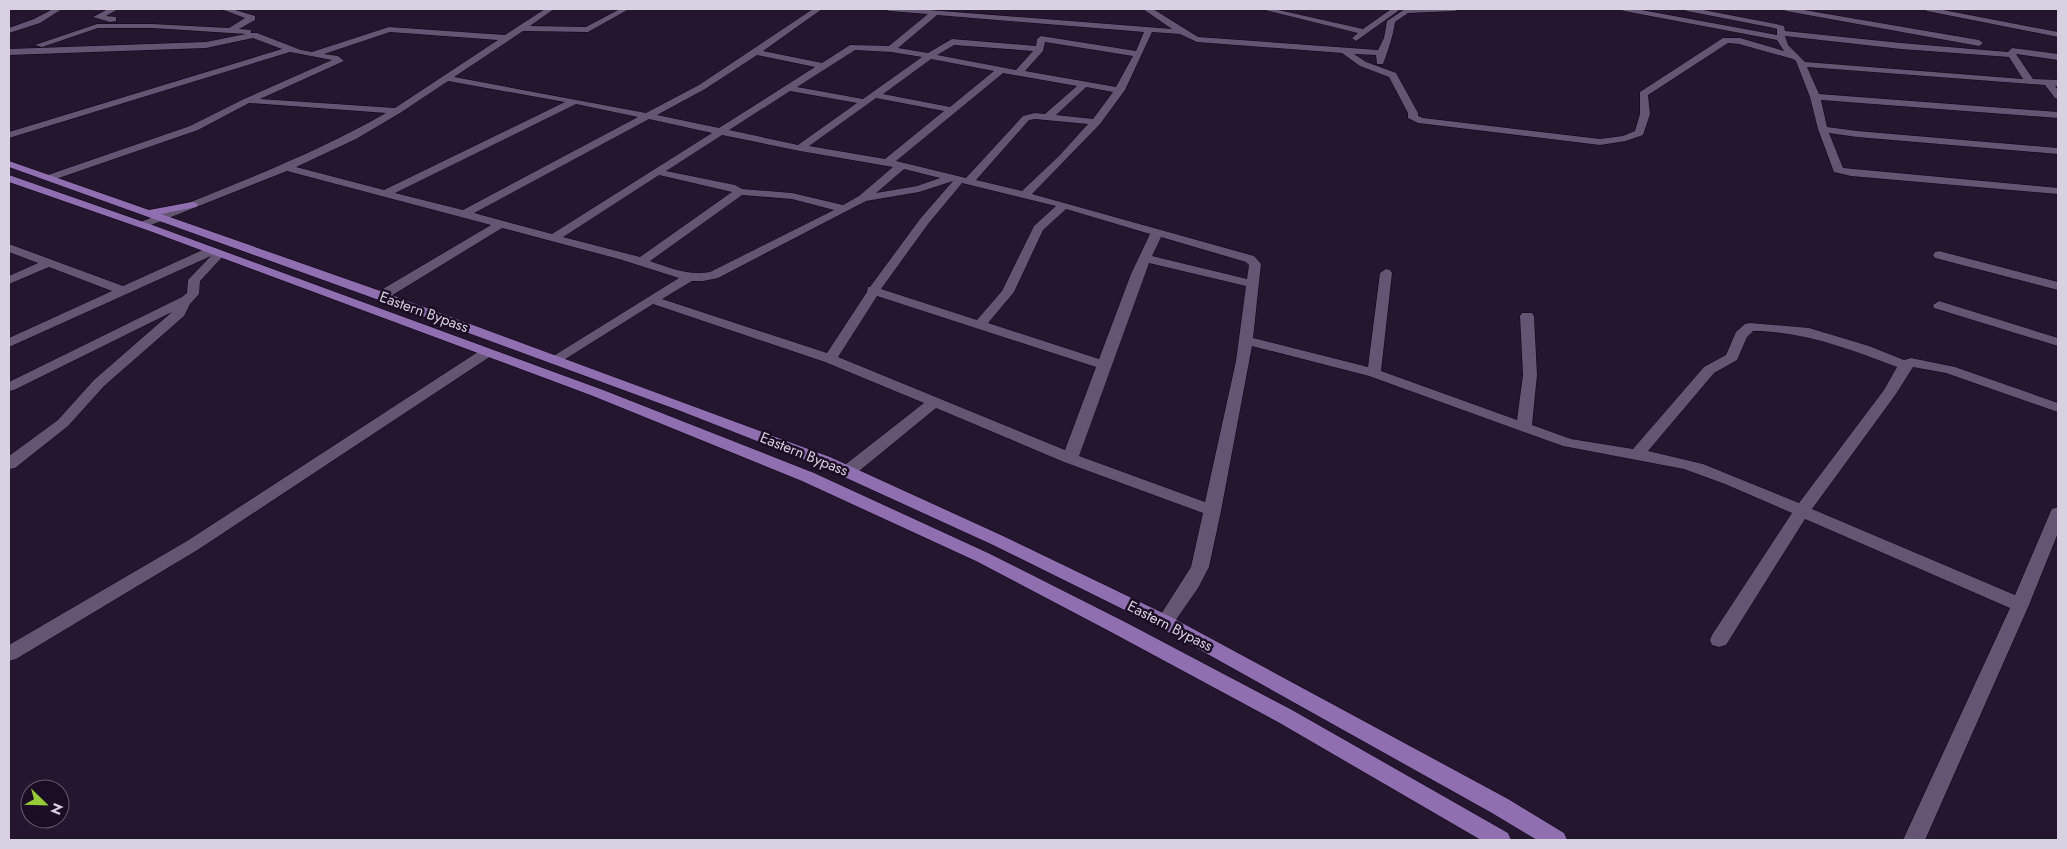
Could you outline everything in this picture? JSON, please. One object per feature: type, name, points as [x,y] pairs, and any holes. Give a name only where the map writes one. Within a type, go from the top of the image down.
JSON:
[{"type":"main road","name":"Eastern Bypass","points":[[9,164],[153,221],[215,252],[598,393],[808,476],[982,557],[1285,716],[1500,840]]},
{"type":"main road","name":"Eastern Bypass","points":[[9,178],[153,221],[193,228],[683,407],[847,472],[997,540],[1165,622],[1500,806],[1556,840]]},
{"type":"main road","points":[[153,221],[195,206],[193,228]]},
{"type":"street","points":[[9,32],[37,21],[58,9]]},
{"type":"street","points":[[9,52],[97,26],[113,19],[98,17],[114,9]]},
{"type":"street","points":[[225,9],[252,18],[231,30]]},
{"type":"street","points":[[153,221],[195,206],[286,168],[352,137],[397,111],[550,9]]},
{"type":"street","points":[[520,28],[588,30],[624,9]]},
{"type":"street","points":[[462,215],[702,88],[818,9]]},
{"type":"street","points":[[889,9],[1180,32]]},
{"type":"street","points":[[1030,20],[1036,9]]},
{"type":"street","points":[[1146,9],[1156,13],[1180,32],[1197,40],[1381,53]]},
{"type":"street","points":[[1156,13],[1165,9]]},
{"type":"street","points":[[1265,9],[1364,32]]},
{"type":"street","points":[[1344,50],[1344,45],[1394,11],[1393,9]]},
{"type":"street","points":[[1455,9],[1406,12],[1391,21],[1388,38],[1381,53],[1380,64],[1393,75],[1402,96],[1413,113],[1413,118],[1421,122],[1532,133],[1584,142],[1608,143],[1630,138],[1639,133],[1645,114],[1643,94],[1726,40],[1740,41],[1797,60],[2058,83]]},
{"type":"street","points":[[1624,9],[1782,36],[2058,57]]},
{"type":"street","points":[[1687,9],[1781,28],[1784,46],[1797,60],[1815,97],[1823,129],[1838,170],[1851,173],[2058,191]]},
{"type":"street","points":[[1786,9],[2012,53],[2030,82]]},
{"type":"street","points":[[1927,9],[2058,35]]},
{"type":"street","points":[[891,49],[935,13]]},
{"type":"street","points":[[1018,73],[1040,49],[1041,39],[1048,21]]},
{"type":"street","points":[[97,26],[152,26],[231,30],[244,31],[250,35]]},
{"type":"street","points":[[314,54],[389,29],[505,38]]},
{"type":"street","points":[[1024,194],[1082,140],[1097,122],[1120,90],[1149,30]]},
{"type":"street","points":[[21,50],[159,48],[206,45],[250,35],[290,49],[335,58],[340,61],[248,101],[194,128],[48,178]]},
{"type":"street","points":[[1041,39],[1139,54]]},
{"type":"street","points":[[800,148],[928,57],[956,42],[1040,49]]},
{"type":"street","points":[[553,238],[853,47],[891,49],[1120,90]]},
{"type":"street","points":[[9,135],[290,49]]},
{"type":"street","points":[[1344,50],[1363,64],[1393,75]]},
{"type":"street","points":[[756,52],[823,66]]},
{"type":"street","points":[[887,163],[1001,70]]},
{"type":"street","points":[[445,78],[575,100],[800,148],[902,165],[1024,194],[1250,259],[1254,264],[1243,361],[1200,567],[1192,583],[1165,622]]},
{"type":"street","points":[[2047,82],[2058,96]]},
{"type":"street","points":[[1048,117],[1084,84]]},
{"type":"street","points":[[788,88],[866,102]]},
{"type":"street","points":[[875,95],[953,110]]},
{"type":"street","points":[[1815,97],[2058,115]]},
{"type":"street","points":[[386,193],[575,100]]},
{"type":"street","points":[[248,101],[397,111]]},
{"type":"street","points":[[830,359],[872,290],[938,204],[960,179],[1026,118],[1048,117],[1097,122]]},
{"type":"street","points":[[1823,129],[1857,134],[2058,151]]},
{"type":"street","points":[[286,168],[642,261],[697,278],[714,276],[844,209],[862,198],[902,165]]},
{"type":"street","points":[[658,172],[735,188],[739,192]]},
{"type":"street","points":[[862,198],[919,190],[960,179]]},
{"type":"street","points":[[642,261],[739,192],[796,195],[844,209]]},
{"type":"street","points":[[980,325],[1008,292],[1038,228],[1064,205]]},
{"type":"street","points":[[381,296],[500,224]]},
{"type":"street","points":[[1070,458],[1103,365],[1157,232]]},
{"type":"street","points":[[9,248],[123,291]]},
{"type":"street","points":[[9,343],[123,291],[215,252]]},
{"type":"street","points":[[9,387],[187,300],[194,294],[194,280],[215,252]]},
{"type":"street","points":[[1939,255],[2058,286]]},
{"type":"street","points":[[1145,258],[1252,284]]},
{"type":"street","points":[[9,280],[49,263]]},
{"type":"street","points":[[1374,373],[1386,273]]},
{"type":"street","points":[[554,360],[689,277]]},
{"type":"street","points":[[872,290],[1103,365]]},
{"type":"street","points":[[9,464],[63,423],[99,383],[178,313],[187,300]]},
{"type":"street","points":[[654,300],[830,359],[1070,458],[1213,511]]},
{"type":"street","points":[[1939,305],[2058,342]]},
{"type":"street","points":[[1524,427],[1530,375],[1527,316]]},
{"type":"street","points":[[1636,455],[1710,370],[1732,357],[1741,336],[1750,327],[1764,326],[1809,332],[1864,349],[1905,365]]},
{"type":"street","points":[[1245,340],[1374,373],[1568,443],[1666,459],[1697,468],[2020,605]]},
{"type":"street","points":[[9,654],[193,545],[486,352]]},
{"type":"street","points":[[1719,640],[1802,511],[1891,392],[1905,365],[1911,362],[1950,370],[2058,408]]},
{"type":"street","points":[[847,472],[934,402]]},
{"type":"street","points":[[1914,840],[2020,605],[2058,513]]}]
